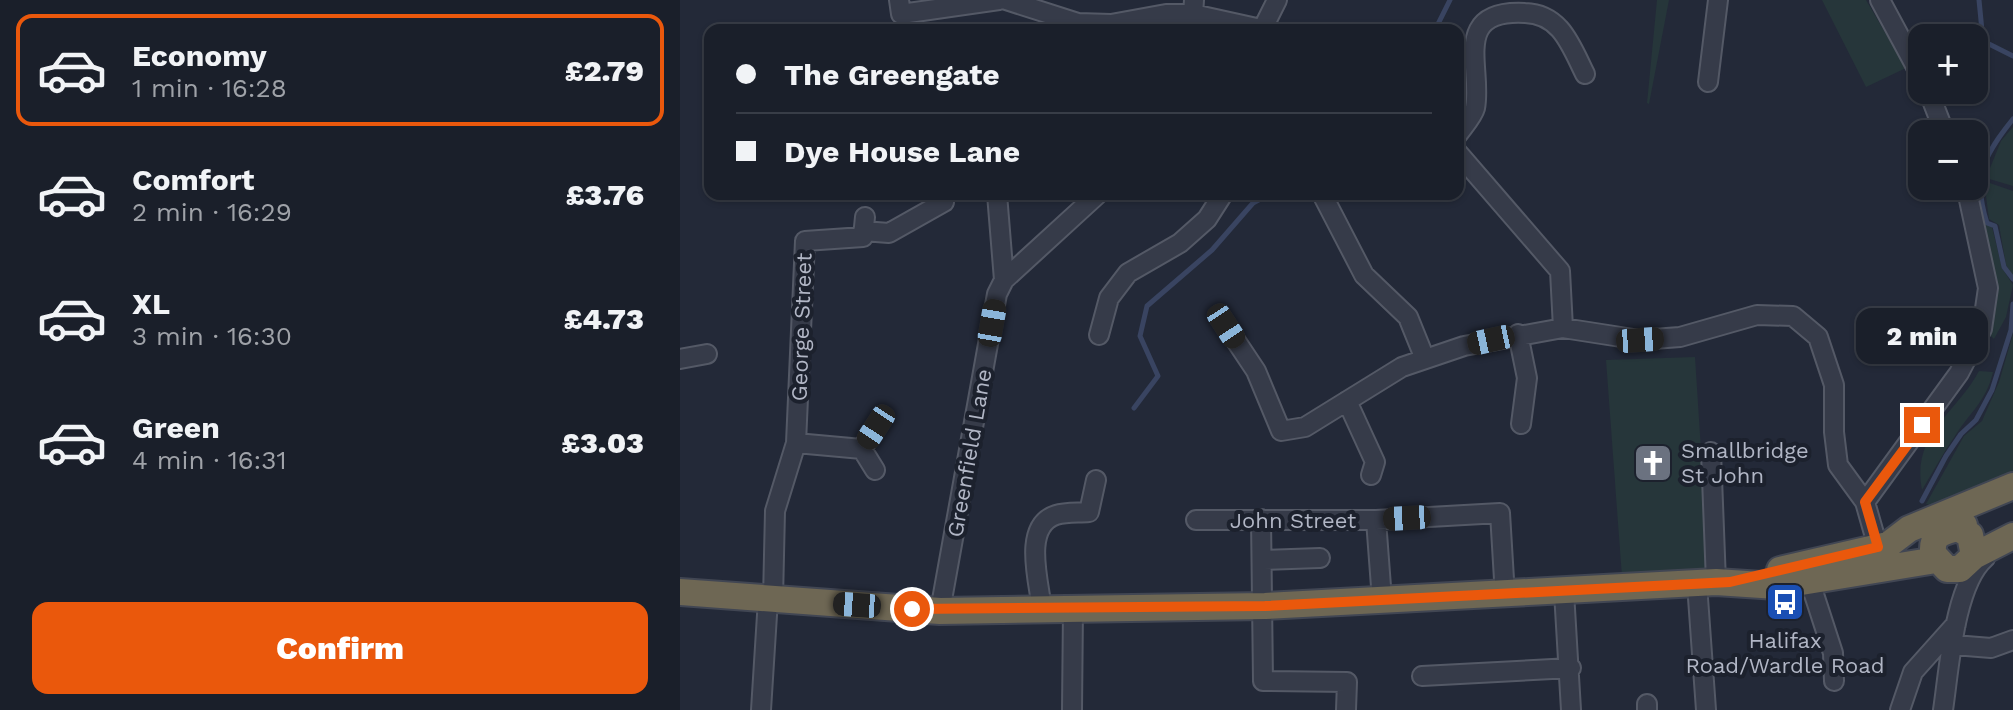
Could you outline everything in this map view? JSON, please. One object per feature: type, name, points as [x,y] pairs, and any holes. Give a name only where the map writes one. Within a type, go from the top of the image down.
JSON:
[{"type":"highway","points":[[680,592],[940,611],[1265,606],[1714,583],[1777,586],[1810,582],[1883,554],[1909,529],[2013,486]]},
{"type":"highway","points":[[1955,558],[2013,501]]},
{"type":"highway","points":[[1714,583],[1883,554],[1955,558],[2013,537]]},
{"type":"street","points":[[901,15],[999,0]]},
{"type":"street","points":[[1006,0],[1029,3],[1086,24]]},
{"type":"street","points":[[1264,24],[1277,0]]},
{"type":"street","points":[[1708,82],[1718,0]]},
{"type":"street","points":[[1880,0],[1908,52]]},
{"type":"street","points":[[1464,125],[1475,109],[1472,64],[1477,32],[1490,19],[1506,12],[1539,13],[1562,28],[1585,74]]},
{"type":"street","points":[[1124,24],[1166,14],[1193,15],[1234,24]]},
{"type":"street","points":[[1464,160],[1560,271],[1563,328]]},
{"type":"street","points":[[997,200],[1004,280]]},
{"type":"street","points":[[1004,280],[1091,200]]},
{"type":"street","points":[[1099,335],[1109,298],[1128,273],[1180,243],[1207,219],[1219,200]]},
{"type":"street","points":[[1325,200],[1364,275],[1408,317],[1425,359]]},
{"type":"street","points":[[1865,502],[1959,373],[1982,329],[1988,288],[1969,200]]},
{"type":"street","name":"George Street","points":[[761,710],[775,511],[796,443],[805,241],[863,237],[864,224],[889,233],[944,202]]},
{"type":"street","name":"Greenfield Lane","points":[[940,611],[997,294],[1004,280]]},
{"type":"street","points":[[1226,326],[1256,371],[1281,431],[1305,427],[1402,367],[1518,334],[1563,328],[1640,340],[1680,337],[1757,315],[1793,316],[1818,337],[1834,385],[1838,465],[1865,502],[1883,554]]},
{"type":"street","points":[[1518,334],[1527,378],[1521,424]]},
{"type":"street","points":[[680,359],[707,354]]},
{"type":"street","points":[[1347,401],[1373,469]]},
{"type":"street","points":[[862,449],[876,427]]},
{"type":"street","points":[[796,443],[862,449]]},
{"type":"street","points":[[862,449],[875,470]]},
{"type":"street","points":[[1706,710],[1714,583],[1711,452]]},
{"type":"street","points":[[1042,609],[1035,535],[1043,522],[1057,515],[1089,512],[1096,480]]},
{"type":"street","name":"John Street","points":[[1196,520],[1376,520],[1500,513],[1505,596]]},
{"type":"street","points":[[1261,519],[1265,606],[1263,681],[1347,682],[1346,710]]},
{"type":"street","points":[[1376,520],[1382,600]]},
{"type":"street","points":[[1264,560],[1320,558]]},
{"type":"street","points":[[1900,710],[1913,672],[1958,620],[1955,558]]},
{"type":"street","points":[[1943,710],[1958,620],[1955,558]]},
{"type":"street","points":[[1810,582],[1833,653],[1834,681]]},
{"type":"street","points":[[1564,592],[1571,668],[1571,710]]},
{"type":"street","points":[[1072,710],[1073,608]]},
{"type":"street","points":[[1954,645],[1991,648],[2013,640]]},
{"type":"street","points":[[1422,676],[1571,668]]},
{"type":"shaded area","points":[[1657,0],[1669,0],[1649,104],[1647,103]]},
{"type":"shaded area","points":[[1822,0],[1866,0],[1906,68],[1866,87]]},
{"type":"shaded area","points":[[2013,127],[2013,186],[1988,179],[2001,141]]},
{"type":"shaded area","points":[[1988,182],[2013,191],[2013,276],[2006,265],[1999,225],[1989,219]]},
{"type":"shaded area","points":[[1975,200],[1979,200],[1986,224],[1992,227],[2002,268],[2013,285],[2006,317],[1994,339],[1990,335],[1998,293]]},
{"type":"shaded area","points":[[2013,334],[2013,476],[1944,508],[1926,504],[1964,436],[1982,421],[1999,382]]},
{"type":"shaded area","points":[[1695,357],[1709,574],[1622,577],[1606,360]]},
{"type":"shaded area","points":[[1979,371],[1993,372],[1986,391],[1922,490],[1920,471],[1929,439]]},
{"type":"waterway","points":[[1438,24],[1450,0]]},
{"type":"waterway","points":[[1979,0],[1983,41],[2013,56]]},
{"type":"waterway","points":[[2013,119],[1988,156],[1981,179],[1987,223],[1995,226],[2004,267],[2013,279]]},
{"type":"waterway","points":[[1134,408],[1158,376],[1140,336],[1147,306],[1212,250],[1259,200]]},
{"type":"waterway","points":[[1922,501],[1946,456],[1961,434],[1976,420],[1992,390],[2011,330],[2013,304]]},
{"type":"place","name":"Smallbridge St John","points":[[1653,463]]},
{"type":"place","name":"Halifax Road/Wardle Road","points":[[1785,602]]},
{"type":"route","points":[[912,609],[1265,606],[1730,582],[1878,547],[1865,502],[1922,425]]}]
